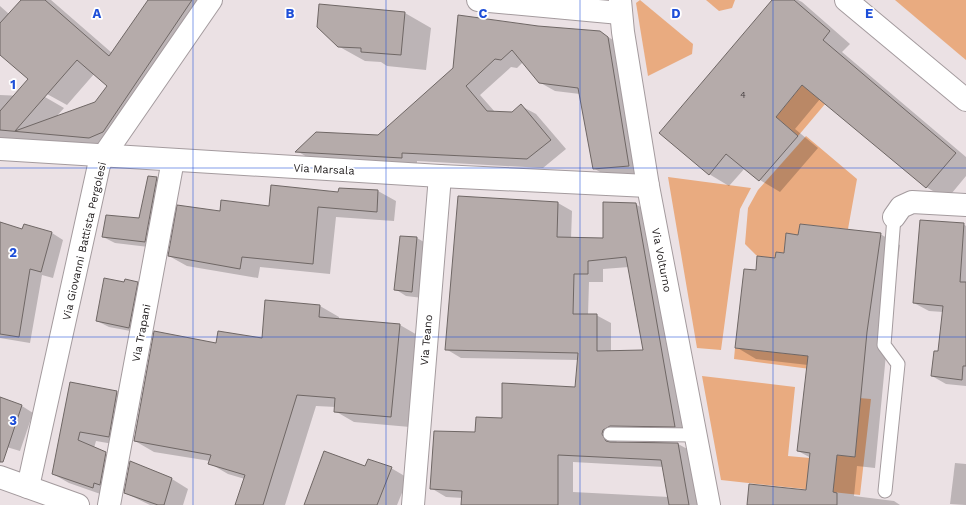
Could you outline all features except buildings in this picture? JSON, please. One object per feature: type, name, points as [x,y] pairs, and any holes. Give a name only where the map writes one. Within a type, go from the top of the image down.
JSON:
[{"type":"street","name":"Via Giovanni Battista Pergolesi","points":[[28,487],[99,166],[104,155],[211,0]]},
{"type":"street","points":[[478,0],[619,4]]},
{"type":"street","points":[[846,0],[966,100]]},
{"type":"street","name":"Via Volturno","points":[[619,4],[648,186],[708,503]]},
{"type":"street","name":"Via Marsala","points":[[0,149],[440,176],[648,186]]},
{"type":"street","name":"Via Trapani","points":[[109,505],[173,160]]},
{"type":"street","name":"Via Teano","points":[[413,505],[440,176]]},
{"type":"street","points":[[894,217],[901,207],[912,202],[966,205]]},
{"type":"street","points":[[0,477],[78,505]]},
{"type":"lane","points":[[885,491],[898,364],[884,345],[894,217]]},
{"type":"lane","points":[[610,434],[696,435]]},
{"type":"shaded area","points":[[640,0],[693,44],[692,54],[648,76],[636,3]]},
{"type":"shaded area","points":[[706,0],[735,0],[732,8],[719,11]]},
{"type":"shaded area","points":[[895,0],[966,0],[966,60],[960,55]]},
{"type":"shaded area","points":[[802,85],[825,104],[798,136],[776,117]]},
{"type":"shaded area","points":[[806,136],[857,179],[848,229],[800,224],[798,235],[786,234],[784,253],[776,252],[775,258],[757,256],[745,244],[748,208],[758,190]]},
{"type":"shaded area","points":[[668,177],[751,188],[740,209],[721,350],[697,348]]},
{"type":"shaded area","points":[[735,348],[835,359],[818,370],[734,359]]},
{"type":"shaded area","points":[[702,376],[795,387],[788,456],[810,458],[807,482],[833,485],[837,455],[855,457],[859,398],[871,399],[860,495],[721,480]]}]
